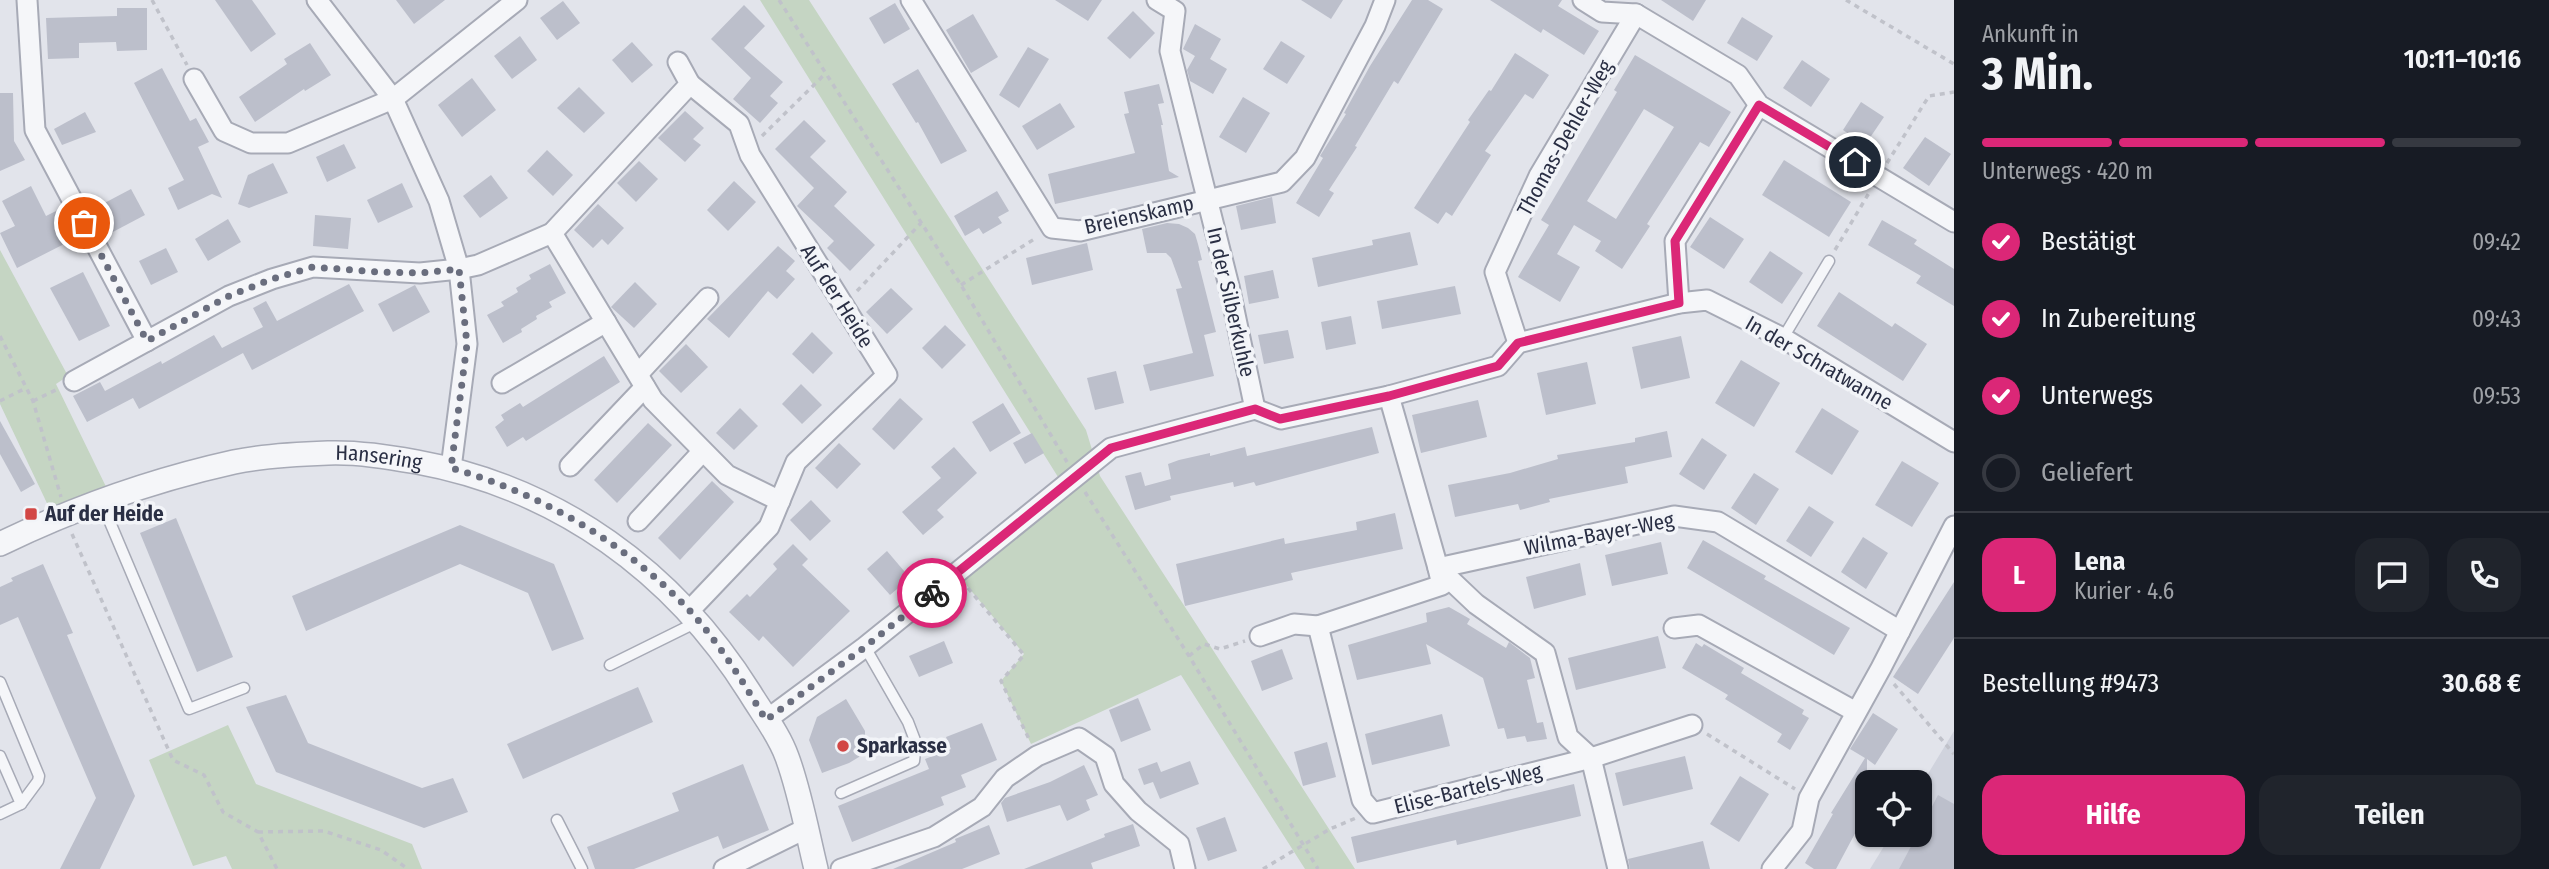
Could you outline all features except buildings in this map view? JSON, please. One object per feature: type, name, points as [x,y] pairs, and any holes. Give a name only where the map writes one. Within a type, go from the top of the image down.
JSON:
[{"type":"street","points":[[27,0],[35,130],[147,341]]},
{"type":"street","points":[[317,0],[393,99],[439,201],[459,269],[467,344],[451,468]]},
{"type":"street","points":[[194,79],[224,131],[251,143],[288,143],[393,99],[517,0]]},
{"type":"street","points":[[911,0],[1052,228]]},
{"type":"street","name":"In der Silberkuhle","points":[[1157,0],[1175,11],[1170,51],[1229,286],[1255,409]]},
{"type":"street","name":"Breienskamp","points":[[1052,228],[1080,231],[1282,182],[1305,158],[1375,26],[1385,0]]},
{"type":"street","points":[[1583,0],[1602,12],[1636,14],[1738,75],[1759,105],[1954,222]]},
{"type":"street","name":"Thomas-Dehler-Weg","points":[[1518,343],[1495,272],[1539,176],[1636,14]]},
{"type":"street","name":"Auf der Heide","points":[[678,62],[690,84],[739,124],[748,149],[887,375],[796,462],[769,527],[694,616]]},
{"type":"street","points":[[74,381],[229,296],[272,279],[313,267],[421,273],[459,269],[478,265],[552,233],[690,84]]},
{"type":"street","points":[[1679,303],[1675,241],[1759,105]]},
{"type":"street","points":[[552,233],[653,400],[727,475],[780,501]]},
{"type":"street","points":[[570,466],[708,298]]},
{"type":"street","name":"In der Schratwanne","points":[[1518,343],[1679,303],[1707,300],[1783,338],[1954,442]]},
{"type":"street","points":[[502,383],[606,322]]},
{"type":"street","points":[[766,720],[865,647],[1111,448],[1255,409],[1280,419],[1389,396],[1498,366],[1518,343]]},
{"type":"street","points":[[1260,636],[1294,624],[1318,626],[1442,585],[1389,396]]},
{"type":"street","points":[[638,521],[702,452]]},
{"type":"street","name":"Hansering","points":[[0,544],[101,500],[236,461],[378,455],[451,468],[484,477],[586,526],[634,561],[694,616],[729,660],[786,755],[816,869]]},
{"type":"street","name":"Wilma-Bayer-Weg","points":[[1438,568],[1674,516],[1685,517],[1718,522],[1900,631]]},
{"type":"street","points":[[1772,869],[1802,831],[1809,798],[1881,668],[1954,526]]},
{"type":"street","points":[[1438,568],[1476,604],[1545,653],[1568,737],[1591,758],[1618,869]]},
{"type":"street","points":[[1674,628],[1699,625],[1856,712]]},
{"type":"street","name":"Elise-Bartels-Weg","points":[[1318,626],[1362,800],[1373,813],[1591,758],[1692,725]]},
{"type":"street","points":[[841,869],[934,837],[982,807],[1005,778],[1037,756],[1079,738],[1105,756],[1114,784],[1138,811],[1179,844],[1185,869]]},
{"type":"street","points":[[723,869],[807,828]]},
{"type":"lane","points":[[1783,338],[1829,261]]},
{"type":"lane","points":[[101,500],[189,709],[244,688]]},
{"type":"lane","points":[[610,665],[694,616]]},
{"type":"lane","points":[[841,793],[914,761],[916,743],[908,722],[865,647]]},
{"type":"lane","points":[[0,682],[39,776],[21,804],[0,814]]},
{"type":"lane","points":[[0,756],[21,804]]},
{"type":"lane","points":[[557,820],[582,869]]},
{"type":"path","points":[[152,0],[194,79]]},
{"type":"path","points":[[779,0],[961,285],[1318,869]]},
{"type":"path","points":[[1846,0],[1954,64]]},
{"type":"path","points":[[748,149],[826,73]]},
{"type":"path","points":[[843,305],[921,223]]},
{"type":"path","points":[[961,285],[1052,228]]},
{"type":"path","points":[[0,336],[33,401],[60,488],[63,515],[173,760],[204,775],[223,812],[258,832],[324,831],[381,850],[408,869]]},
{"type":"path","points":[[33,401],[74,381]]},
{"type":"path","points":[[0,401],[26,388]]},
{"type":"path","points":[[956,573],[1024,654],[1001,681],[1037,756]]},
{"type":"path","points":[[1189,656],[1204,644],[1220,649],[1260,636]]},
{"type":"path","points":[[1881,668],[1954,754]]},
{"type":"path","points":[[1692,725],[1809,798]]},
{"type":"path","points":[[1263,869],[1330,829],[1373,813]]},
{"type":"path","points":[[258,832],[277,869]]},
{"type":"shaded area","points":[[1954,731],[1954,869],[1870,869],[1884,847],[1932,847],[1930,770]]},
{"type":"green space","points":[[760,0],[809,0],[1086,430],[1100,476],[1355,869],[1305,869],[1181,675],[1031,744],[1001,681],[1024,654],[963,581],[1068,493]]},
{"type":"green space","points":[[0,250],[68,376],[56,384],[111,497],[54,518],[0,404]]},
{"type":"green space","points":[[228,725],[256,784],[412,844],[422,869],[232,869],[226,856],[193,866],[149,760]]},
{"type":"way so far","points":[[84,223],[147,341],[229,296],[313,267],[421,273],[459,269],[467,344],[451,468],[484,477],[537,500],[586,526],[634,561],[690,611],[729,660],[766,720],[865,647],[932,593]]},
{"type":"place","name":"Auf der Heide","points":[[31,514]]},
{"type":"place","name":"Sparkasse","points":[[843,746]]},
{"type":"route","points":[[932,593],[1111,448],[1255,409],[1280,419],[1389,396],[1498,366],[1518,343],[1679,303],[1675,241],[1759,105],[1855,162]]}]
